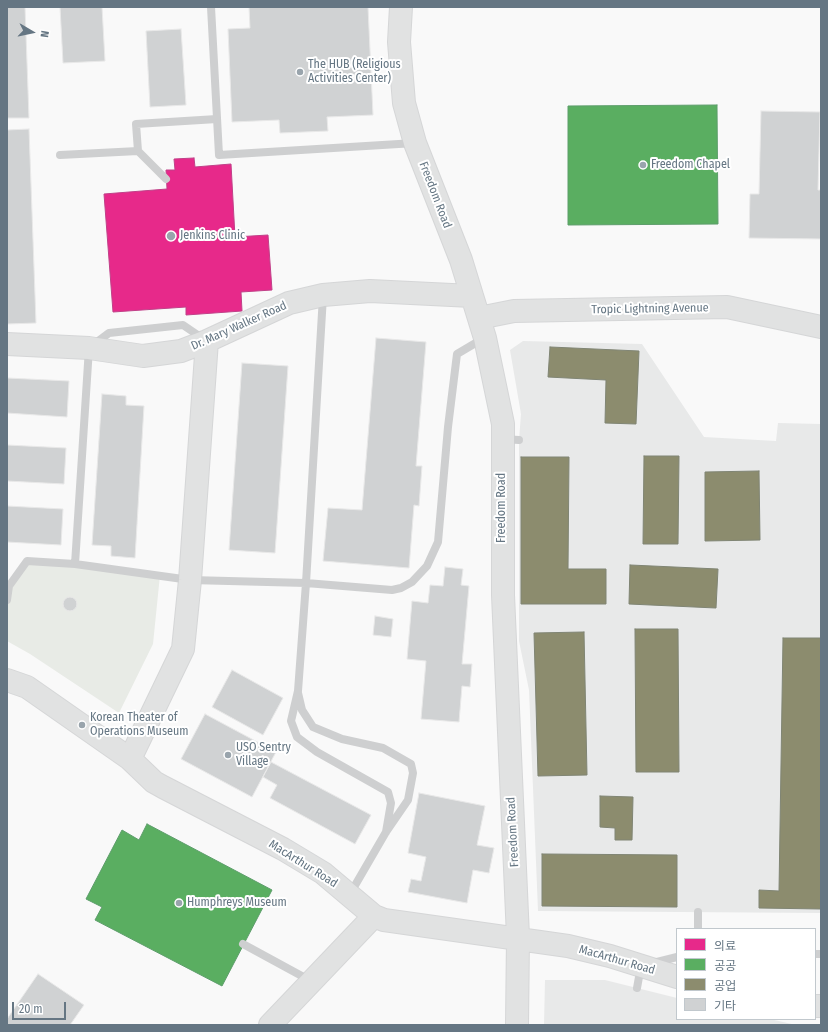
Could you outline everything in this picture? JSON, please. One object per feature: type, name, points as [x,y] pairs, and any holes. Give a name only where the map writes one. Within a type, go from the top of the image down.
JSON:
[{"type":"street","name":"Freedom Road","points":[[401,7],[399,42],[401,82],[404,103],[415,143],[461,260],[482,328],[503,424],[511,439],[503,595],[518,937],[517,1025]]},
{"type":"street","name":"Dr. Mary Walker Road","points":[[7,344],[89,348],[143,356],[181,351],[207,341],[289,303],[323,295],[370,291],[472,296]]},
{"type":"street","name":"Tropic Lightning Avenue","points":[[482,328],[514,311],[727,307],[821,327]]},
{"type":"street","points":[[130,759],[183,650],[190,580],[207,341]]},
{"type":"street","name":"MacArthur Road","points":[[7,680],[27,687],[130,759],[154,782],[283,849],[323,873],[374,916],[384,920],[518,937],[568,946],[610,956],[676,977]]},
{"type":"street","points":[[270,1025],[374,916]]},
{"type":"lane","points":[[211,7],[220,155],[415,143]]},
{"type":"lane","points":[[166,179],[138,151],[136,124],[217,119]]},
{"type":"lane","points":[[60,155],[138,151]]},
{"type":"lane","points":[[323,295],[298,691],[291,721],[297,737],[317,752],[388,792],[391,804],[386,832]]},
{"type":"lane","points":[[7,600],[9,586],[27,561],[75,564],[190,580],[306,583],[392,590],[412,582],[427,566],[438,542],[448,427],[458,354],[482,328]]},
{"type":"lane","points":[[75,564],[89,348]]},
{"type":"lane","points":[[298,691],[302,710],[313,727],[342,738],[383,748],[411,764],[413,773],[408,800],[386,832],[349,895]]},
{"type":"lane","points":[[698,912],[698,928]]},
{"type":"lane","points":[[244,944],[312,982]]},
{"type":"lane","points":[[637,988],[641,966],[676,957]]},
{"type":"shaded area","points":[[523,341],[642,344],[704,437],[776,441],[778,423],[821,424],[821,913],[538,911],[529,690],[519,641],[519,440],[521,414],[510,350]]},
{"type":"shaded area","points":[[27,561],[160,575],[153,644],[119,713],[30,654],[7,641],[7,600],[9,586]]},
{"type":"shaded area","points":[[545,980],[605,980],[676,998],[676,1020],[774,1020],[796,1025],[544,1025]]},
{"type":"building: 의료","name":"Jenkins Clinic","points":[[194,158],[195,167],[231,164],[235,237],[268,235],[272,290],[241,292],[242,311],[186,315],[186,307],[113,312],[104,194],[167,189],[166,170],[175,170],[174,159]]},
{"type":"building: 공공","name":"Freedom Chapel","points":[[717,105],[718,224],[568,225],[568,106]]},
{"type":"building: 공공","name":"Humphreys Museum","points":[[147,824],[272,890],[222,986],[95,920],[102,907],[86,899],[122,830],[139,840]]},
{"type":"building: 공업","points":[[550,347],[639,351],[636,424],[605,423],[606,380],[548,377]]},
{"type":"building: 공업","points":[[644,456],[679,456],[678,544],[643,544]]},
{"type":"building: 공업","points":[[521,457],[569,457],[568,569],[606,569],[606,604],[521,604]]},
{"type":"building: 공업","points":[[759,471],[760,540],[705,541],[705,472]]},
{"type":"building: 공업","points":[[630,565],[718,569],[716,608],[629,604]]},
{"type":"building: 공업","points":[[635,629],[678,629],[679,772],[636,772]]},
{"type":"building: 공업","points":[[584,632],[587,775],[538,776],[534,633]]},
{"type":"building: 공업","points":[[783,638],[821,638],[821,909],[759,908],[759,890],[779,891]]},
{"type":"building: 공업","points":[[600,796],[633,797],[632,840],[615,840],[615,828],[600,827]]},
{"type":"building: 공업","points":[[542,854],[677,855],[677,907],[542,906]]},
{"type":"building: 기타","points":[[7,7],[25,7],[29,118],[7,118]]},
{"type":"building: 기타","points":[[60,7],[102,7],[105,61],[63,63]]},
{"type":"building: 기타","name":"The HUB (Religious Activities Center)","points":[[249,7],[368,7],[373,115],[327,117],[328,131],[280,133],[279,120],[232,122],[228,29],[250,28]]},
{"type":"building: 기타","points":[[181,29],[186,105],[150,107],[146,31]]},
{"type":"building: 기타","points":[[761,111],[820,112],[818,190],[821,190],[821,239],[749,238],[750,194],[759,194]]},
{"type":"building: 기타","points":[[29,129],[36,323],[7,324],[7,130]]},
{"type":"building: 기타","points":[[376,338],[426,342],[416,466],[422,466],[419,506],[414,505],[409,568],[323,561],[328,508],[362,510]]},
{"type":"building: 기타","points":[[242,363],[288,366],[275,553],[229,550]]},
{"type":"building: 기타","points":[[7,378],[69,381],[67,417],[7,413]]},
{"type":"building: 기타","points":[[102,394],[126,396],[126,405],[144,406],[135,558],[111,556],[111,546],[92,545]]},
{"type":"building: 기타","points":[[7,445],[66,448],[64,484],[7,481]]},
{"type":"building: 기타","points":[[7,506],[63,509],[61,545],[7,542]]},
{"type":"building: 기타","points":[[445,567],[463,569],[461,585],[469,586],[462,664],[472,664],[470,687],[462,686],[459,722],[421,719],[426,661],[407,659],[412,601],[428,603],[430,585],[443,586]]},
{"type":"building: 기타","points":[[70,597],[75,599],[77,604],[75,609],[70,611],[65,609],[63,604],[65,599]]},
{"type":"building: 기타","points":[[375,616],[393,619],[391,637],[373,635]]},
{"type":"building: 기타","points":[[232,670],[283,698],[263,735],[212,707]]},
{"type":"building: 기타","name":"USO Sentry Village","points":[[205,714],[276,752],[252,797],[181,759]]},
{"type":"building: 기타","points":[[271,762],[371,815],[355,844],[270,798],[277,785],[263,777]]},
{"type":"building: 기타","points":[[419,793],[485,806],[477,845],[494,848],[489,873],[473,870],[467,903],[408,892],[411,879],[421,881],[426,857],[408,853]]},
{"type":"building: 기타","points":[[38,974],[84,1005],[70,1025],[7,1025],[7,1019]]},
{"type":"place","name":"The HUB (Religious Activities Center)","points":[[300,72]]},
{"type":"place","name":"Freedom Chapel","points":[[643,165]]},
{"type":"place","name":"Jenkins Clinic","points":[[171,236]]},
{"type":"place","name":"Korean Theater of Operations Museum","points":[[82,725]]},
{"type":"place","name":"USO Sentry Village","points":[[228,755]]},
{"type":"place","name":"Humphreys Museum","points":[[179,903]]}]
